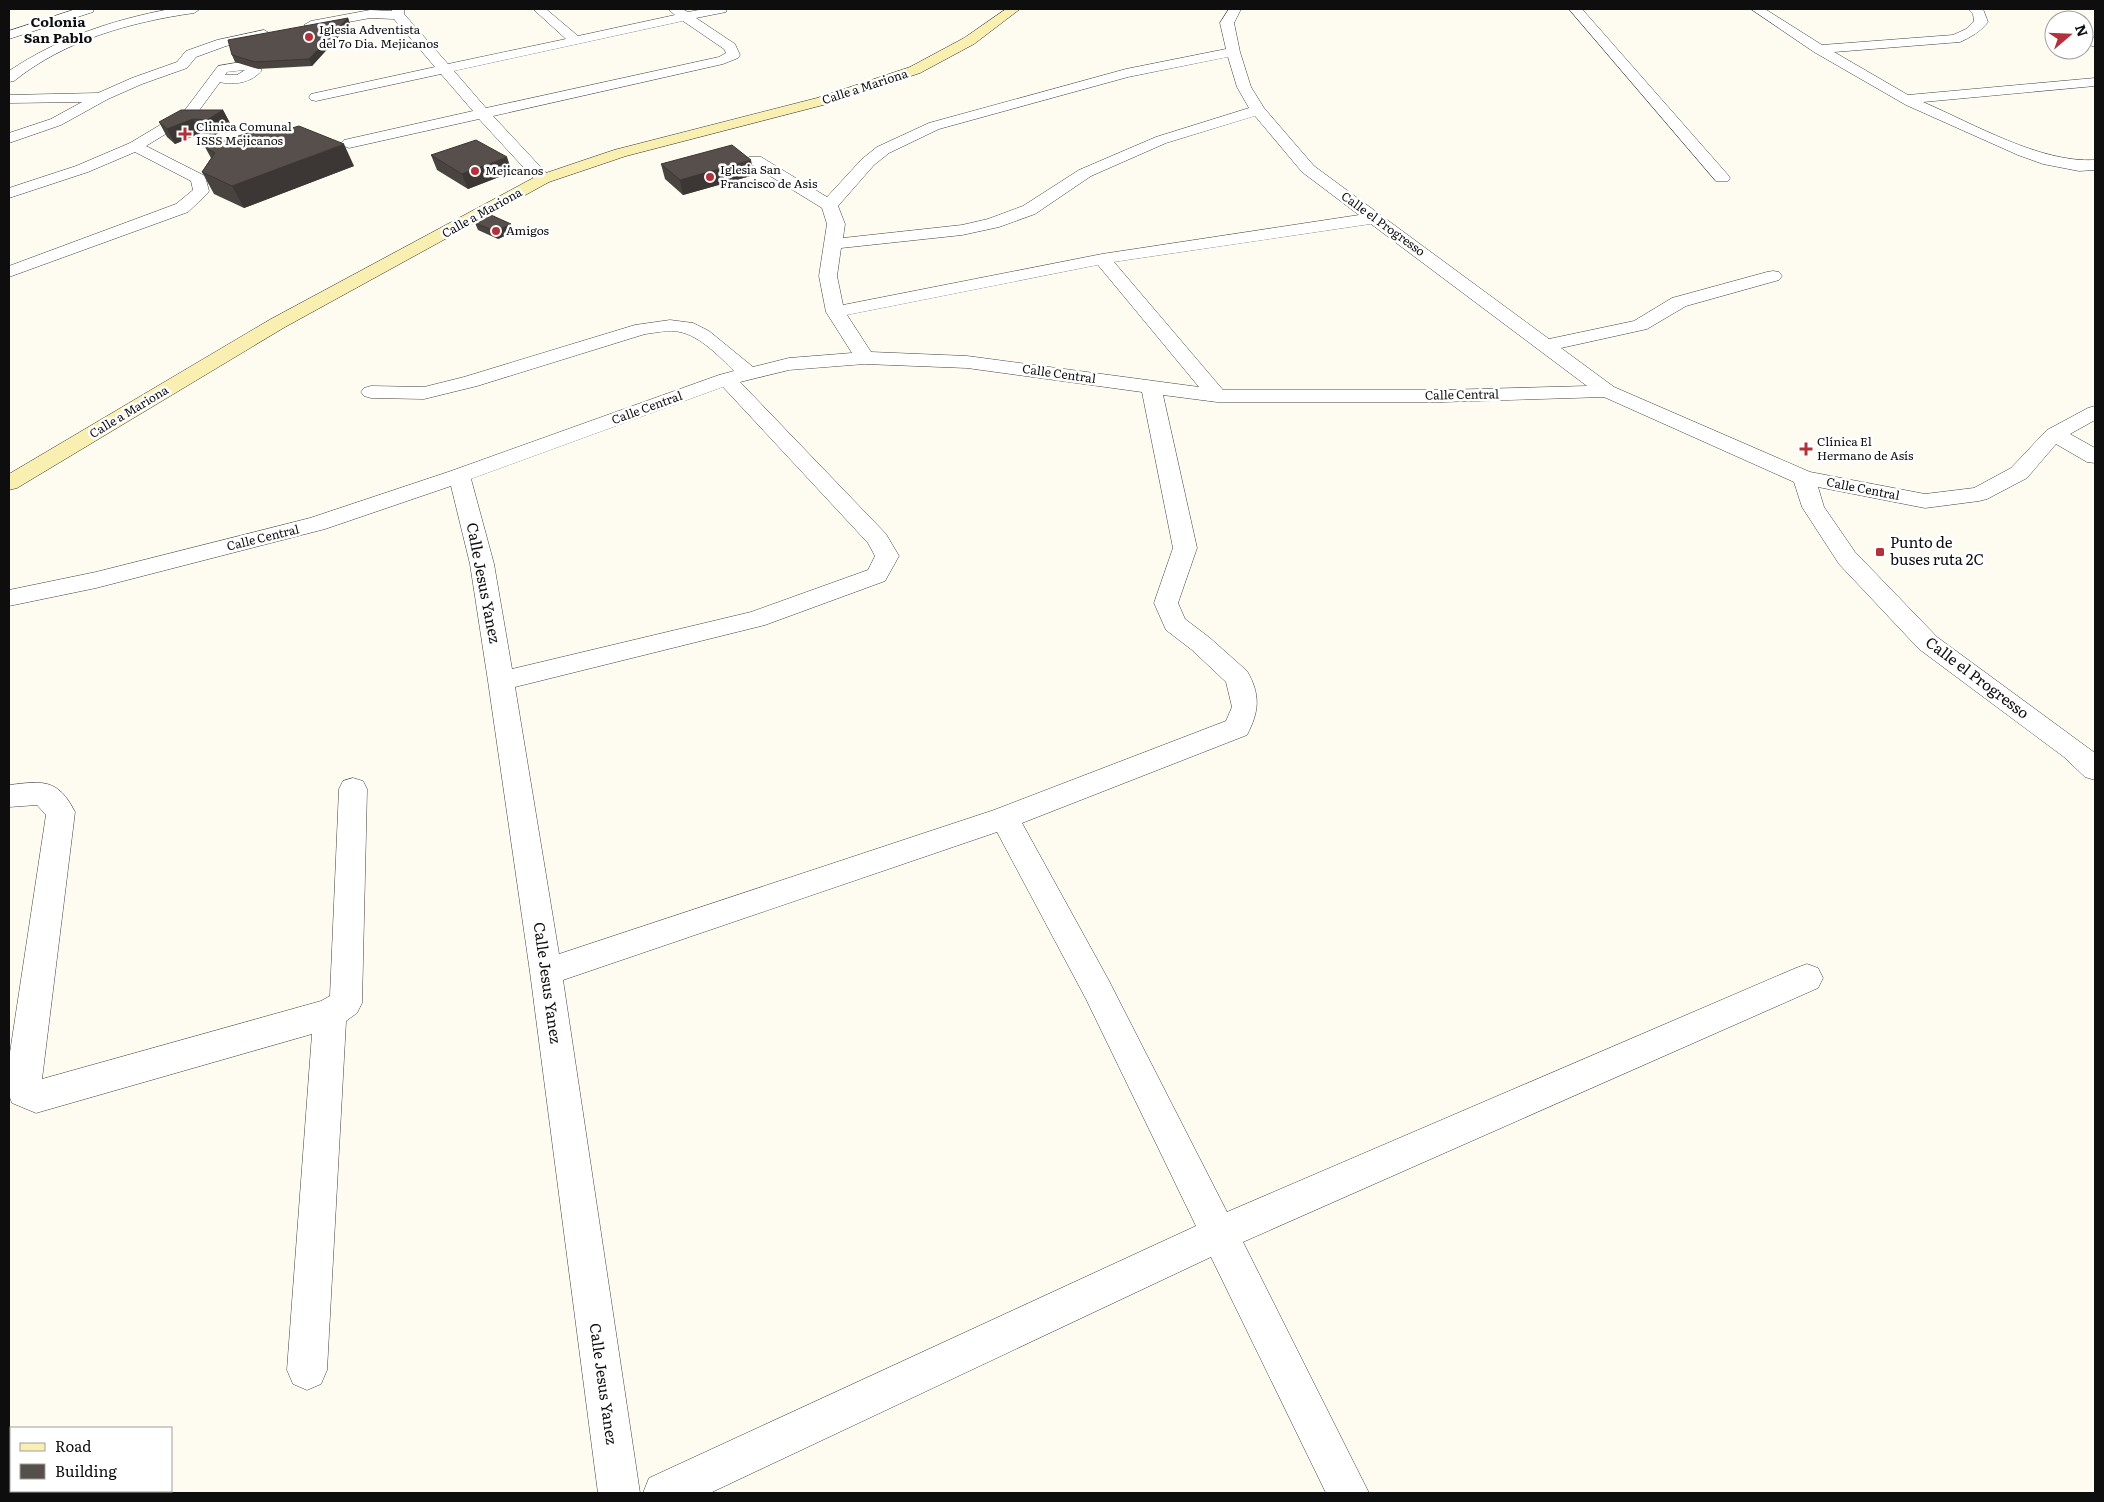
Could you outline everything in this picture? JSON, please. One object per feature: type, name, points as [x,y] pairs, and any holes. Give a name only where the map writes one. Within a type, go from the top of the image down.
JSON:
[{"type":"main road","name":"Calle a Mariona","points":[[9,483],[278,323],[543,179],[618,153],[822,101],[915,70],[970,40],[1014,9]]},
{"type":"street","points":[[9,35],[88,9]]},
{"type":"street","points":[[9,78],[45,55],[82,37],[149,16],[194,9]]},
{"type":"street","points":[[539,9],[575,40]]},
{"type":"street","points":[[316,97],[575,40],[679,13],[722,9]]},
{"type":"street","name":"Calle el Progresso","points":[[1235,9],[1227,24],[1233,52],[1244,87],[1258,110],[1308,169],[1607,391]]},
{"type":"street","points":[[1575,9],[1722,178]]},
{"type":"street","points":[[1756,9],[1819,49],[1906,99],[2024,152],[2049,161],[2078,166],[2095,165]]},
{"type":"street","points":[[1819,49],[1955,38],[1971,32],[1981,22],[1979,12],[1974,9]]},
{"type":"street","points":[[294,28],[371,11],[398,12],[500,135],[543,179]]},
{"type":"street","points":[[349,143],[723,60],[734,54],[730,47],[679,13]]},
{"type":"street","points":[[9,138],[56,122],[103,96],[137,81],[182,65],[191,54],[206,48],[276,32]]},
{"type":"street","points":[[18,48],[45,55]]},
{"type":"street","points":[[829,205],[882,150],[934,126],[1126,73],[1233,52]]},
{"type":"street","points":[[9,194],[82,169],[135,146],[190,113],[209,72],[182,65]]},
{"type":"street","points":[[1906,99],[2095,82]]},
{"type":"street","points":[[9,99],[103,96]]},
{"type":"street","points":[[832,244],[962,230],[993,223],[1029,210],[1085,173],[1161,140],[1258,110]]},
{"type":"street","points":[[9,272],[182,208],[201,191],[199,179],[135,146]]},
{"type":"street","points":[[755,160],[829,205],[836,224],[828,276],[835,312],[865,358]]},
{"type":"street","points":[[835,312],[1102,259],[1374,218]]},
{"type":"street","points":[[1102,259],[1217,396]]},
{"type":"street","points":[[1546,344],[1640,324],[1679,302],[1774,276]]},
{"type":"street","points":[[371,392],[424,393],[470,382],[642,329],[662,326],[686,327],[715,344],[749,374]]},
{"type":"street","name":"Calle Central","points":[[9,598],[96,580],[317,524],[459,476],[726,379],[789,364],[865,358],[967,362],[1217,396],[1442,396],[1607,391],[1804,478],[1925,501],[1979,494],[2019,473],[2054,434],[2095,412]]},
{"type":"street","points":[[501,680],[756,619],[877,575],[887,556],[878,539],[726,379]]},
{"type":"street","points":[[546,972],[1004,818],[1237,728],[1245,707],[1238,678],[1201,644],[1175,624],[1166,603],[1185,548],[1151,387]]},
{"type":"street","points":[[2054,434],[2095,457]]},
{"type":"street","name":"Calle Jesus Yanez","points":[[459,476],[482,564],[501,680],[546,972],[619,1493]]},
{"type":"street","name":"Calle el Progresso","points":[[1804,478],[1812,507],[1847,558],[1928,643],[2074,750],[2095,769]]},
{"type":"street","points":[[9,796],[43,793],[61,812],[26,1059],[24,1091],[36,1097],[330,1014],[346,1004],[353,789]]},
{"type":"street","points":[[1004,818],[1097,989],[1348,1493]]},
{"type":"street","points":[[664,1493],[1219,1234],[1807,978]]},
{"type":"street","points":[[307,1370],[330,1014]]},
{"type":"building","name":"Iglesia Adventista del 7o Dia. Mejicanos","points":[[348,18],[309,59],[255,62],[232,55],[228,40]]},
{"type":"building","points":[[181,110],[223,110],[207,120],[193,119],[167,129],[159,122]]},
{"type":"building","points":[[299,126],[344,144],[232,186],[202,172],[215,153],[205,147],[260,129],[275,133]]},
{"type":"building","points":[[476,140],[507,157],[462,174],[431,155]]},
{"type":"building","points":[[732,145],[751,160],[680,180],[661,164]]},
{"type":"building","points":[[491,215],[511,224],[495,231],[475,223]]},
{"type":"place","name":"Iglesia Adventista del 7o Dia. Mejicanos","points":[[309,37]]},
{"type":"place","name":"Clinica Comunal ISSS Mejicanos","points":[[185,134]]},
{"type":"place","name":"Mejicanos","points":[[475,171]]},
{"type":"place","name":"Iglesia San Francisco de Asis","points":[[710,177]]},
{"type":"place","name":"Amigos","points":[[496,231]]},
{"type":"place","name":"Clínica El Hermano de Asís","points":[[1806,449]]},
{"type":"place","name":"Punto de buses ruta 2C","points":[[1880,552]]},
{"type":"district","name":"Colonia San Pablo","points":[[58,30]]}]
